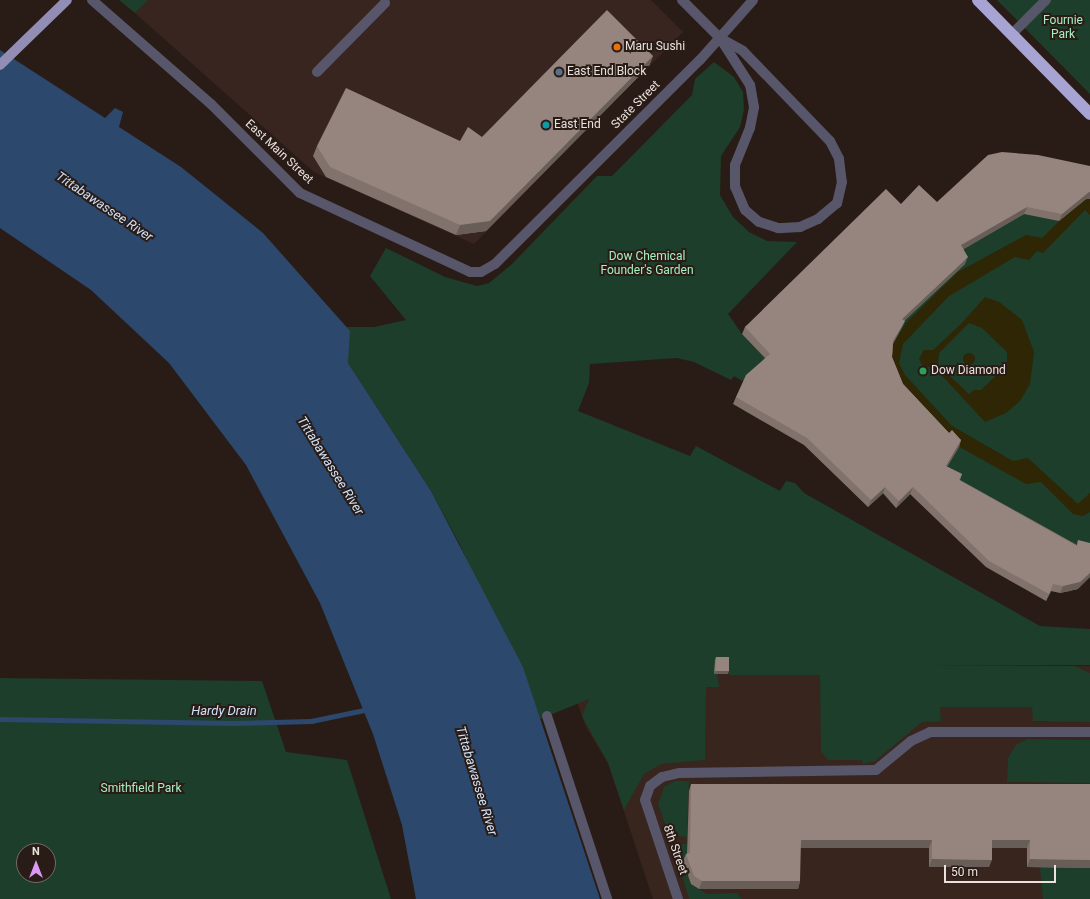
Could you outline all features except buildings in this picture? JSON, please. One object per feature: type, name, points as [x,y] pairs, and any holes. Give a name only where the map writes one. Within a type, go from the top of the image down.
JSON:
[{"type":"highway","points":[[978,0],[1090,114]]},
{"type":"main road","points":[[0,65],[66,0]]},
{"type":"street","name":"East Main Street","points":[[92,0],[211,104],[300,193],[470,272],[481,272]]},
{"type":"street","points":[[682,0],[720,38],[750,85],[754,107],[750,128],[735,165],[735,187],[745,210],[759,222],[778,228],[800,227],[818,219],[837,203],[842,182],[839,159],[830,141],[743,51],[720,38]]},
{"type":"street","name":"State Street","points":[[481,272],[495,264],[720,38],[753,0]]},
{"type":"street","points":[[1012,34],[1046,0]]},
{"type":"street","points":[[317,72],[385,3]]},
{"type":"street","points":[[547,716],[607,899]]},
{"type":"street","name":"8th Street","points":[[678,899],[647,809],[646,800],[650,786],[662,777],[680,773],[856,773],[876,770],[910,741],[930,732],[1090,732]]},
{"type":"shaded area","points":[[148,0],[651,0],[683,32],[474,244],[314,172],[135,13]]},
{"type":"shaded area","points":[[715,660],[876,667],[1090,666],[1090,899],[653,899],[608,763],[586,727],[577,702],[712,666]]},
{"type":"green space","points":[[119,0],[148,0],[135,13]]},
{"type":"green space","name":"Fournie Park","points":[[997,0],[1090,0],[1090,94]]},
{"type":"green space","name":"Dow Chemical Founder's Garden","points":[[714,62],[734,77],[743,92],[744,110],[740,127],[721,156],[720,195],[733,217],[749,232],[767,241],[797,242],[728,314],[742,334],[761,315],[899,210],[934,208],[1090,174],[1090,578],[1069,592],[1052,591],[1046,601],[911,494],[896,508],[883,494],[868,507],[744,382],[734,376],[731,380],[694,362],[677,358],[590,364],[589,383],[578,411],[690,456],[696,446],[780,491],[786,481],[795,483],[804,493],[1040,626],[1090,629],[1090,665],[929,666],[1075,666],[1090,673],[1090,722],[1033,721],[1032,707],[940,707],[941,721],[922,722],[875,761],[863,764],[862,760],[828,760],[821,752],[820,675],[729,675],[728,667],[715,660],[719,687],[706,687],[705,760],[661,764],[644,774],[624,810],[608,763],[582,716],[589,699],[540,719],[459,543],[431,491],[348,363],[347,327],[374,327],[406,320],[370,276],[386,248],[445,277],[477,286],[489,283],[511,265],[597,176],[612,176],[692,95],[695,79]]},
{"type":"green space","name":"Smithfield Park","points":[[0,678],[262,681],[286,752],[347,760],[391,899],[0,899]]},
{"type":"green space","points":[[1027,739],[1090,740],[1090,783],[1007,782],[1008,758],[1016,745]]},
{"type":"green space","points":[[675,781],[689,781],[687,837],[669,835],[658,804],[664,787]]},
{"type":"green space","points":[[673,844],[687,844],[687,861],[683,862],[691,884],[707,894],[737,893],[742,899],[689,899]]},
{"type":"green space","points":[[1040,867],[1090,868],[1090,899],[1043,899]]},
{"type":"sand","points":[[1090,199],[1090,215],[1085,210],[1043,253],[1037,251],[1029,260],[1015,257],[949,296],[903,344],[899,363],[905,375],[952,426],[1013,461],[1028,458],[1078,504],[1090,493],[1090,512],[1083,516],[1073,514],[1041,482],[1026,484],[956,445],[893,374],[890,348],[906,323],[958,272],[1026,235],[1042,238],[1081,200]]},
{"type":"sand","points":[[985,297],[999,302],[1022,320],[1034,352],[1030,384],[1020,401],[1006,413],[985,422],[934,367],[923,367],[919,359],[924,350],[933,350],[961,324]],"holes":[[[969,323],[982,328],[1007,352],[1007,365],[981,390],[974,390],[969,394],[938,365],[939,353]]]},
{"type":"sand","points":[[967,353],[971,353],[975,359],[971,365],[967,365],[963,361],[963,357]]},
{"type":"water","name":"Tittabawassee River","points":[[0,50],[105,118],[115,108],[123,112],[119,127],[181,167],[263,233],[350,331],[348,363],[431,491],[523,667],[600,899],[416,899],[402,825],[373,734],[320,603],[246,465],[169,363],[91,290],[0,228]]},
{"type":"waterway","name":"Hardy Drain","points":[[0,719],[233,723],[311,721],[369,709]]},
{"type":"place","name":"Maru Sushi","points":[[617,47]]},
{"type":"place","name":"East End Block","points":[[559,72]]},
{"type":"place","name":"East End","points":[[546,125]]},
{"type":"place","name":"Dow Diamond","points":[[923,371]]}]
